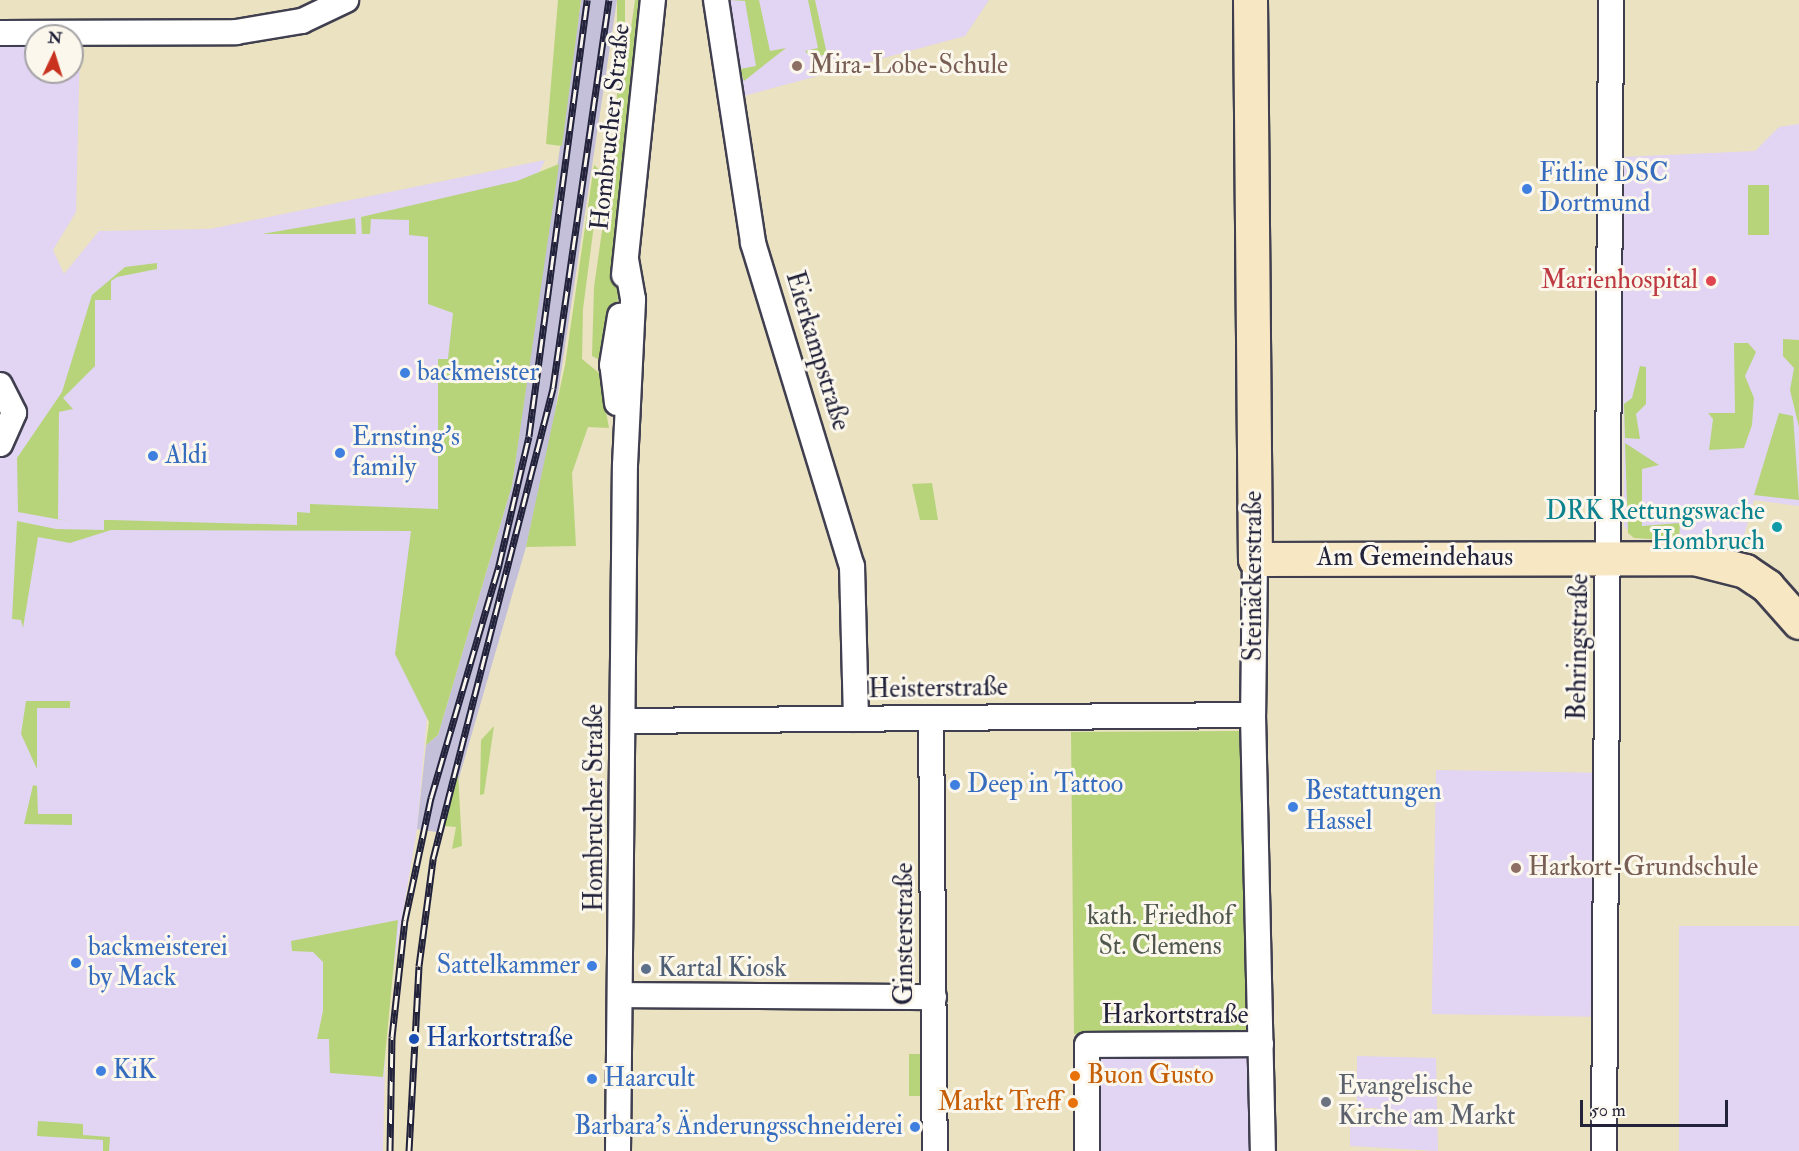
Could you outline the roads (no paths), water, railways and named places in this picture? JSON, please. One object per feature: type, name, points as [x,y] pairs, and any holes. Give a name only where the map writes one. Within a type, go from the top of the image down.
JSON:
[{"type":"street","points":[[0,33],[236,32],[302,21],[346,0]]},
{"type":"street","name":"Hombrucher Straße","points":[[618,1151],[622,995],[625,465],[612,365],[626,260],[653,0]]},
{"type":"street","name":"Eierkampstraße","points":[[716,0],[753,243],[852,566],[856,719]]},
{"type":"street","name":"Steinäckerstraße","points":[[1250,0],[1255,559],[1253,715],[1263,1151]]},
{"type":"street","name":"Behringstraße","points":[[1604,1151],[1610,557],[1611,0]]},
{"type":"street","points":[[0,385],[14,413],[0,444]]},
{"type":"street","name":"Am Gemeindehaus","points":[[1255,559],[1694,558],[1727,564],[1767,586],[1799,622]]},
{"type":"street","name":"Heisterstraße","points":[[624,721],[1253,715]]},
{"type":"street","name":"Ginsterstraße","points":[[934,1151],[933,997],[940,717]]},
{"type":"street","points":[[622,995],[933,997]]},
{"type":"street","name":"Harkortstraße","points":[[1087,1151],[1086,1045],[1261,1044]]},
{"type":"railway","points":[[390,1151],[392,1037],[405,920],[431,798],[499,565],[529,436],[587,0]]},
{"type":"railway","points":[[409,1151],[419,966],[433,859],[553,388],[609,0]]},
{"type":"place","name":"Mira-Lobe-Schule","points":[[797,66]]},
{"type":"place","name":"Fitline DSC Dortmund","points":[[1527,189]]},
{"type":"place","name":"Marienhospital","points":[[1711,281]]},
{"type":"place","name":"backmeister","points":[[405,373]]},
{"type":"place","name":"Ernsting's family","points":[[340,453]]},
{"type":"place","name":"Aldi","points":[[153,456]]},
{"type":"place","name":"DRK Rettungswache Hombruch","points":[[1777,527]]},
{"type":"place","name":"Deep in Tattoo","points":[[955,785]]},
{"type":"place","name":"Bestattungen Hassel","points":[[1293,807]]},
{"type":"place","name":"Harkort-Grundschule","points":[[1516,868]]},
{"type":"place","name":"backmeisterei by Mack","points":[[76,963]]},
{"type":"place","name":"Sattelkammer","points":[[592,966]]},
{"type":"place","name":"Kartal Kiosk","points":[[646,969]]},
{"type":"place","name":"Harkortstraße","points":[[414,1039]]},
{"type":"place","name":"KiK","points":[[101,1071]]},
{"type":"place","name":"Buon Gusto","points":[[1075,1076]]},
{"type":"place","name":"Haarcult","points":[[592,1079]]},
{"type":"place","name":"Evangelische Kirche am Markt","points":[[1326,1102]]},
{"type":"place","name":"Markt Treff","points":[[1073,1103]]},
{"type":"place","name":"Barbara's Änderungsschneiderei","points":[[915,1127]]},
{"type":"park label","name":"kath. Friedhof St. Clemens","points":[[1160,932]]}]
